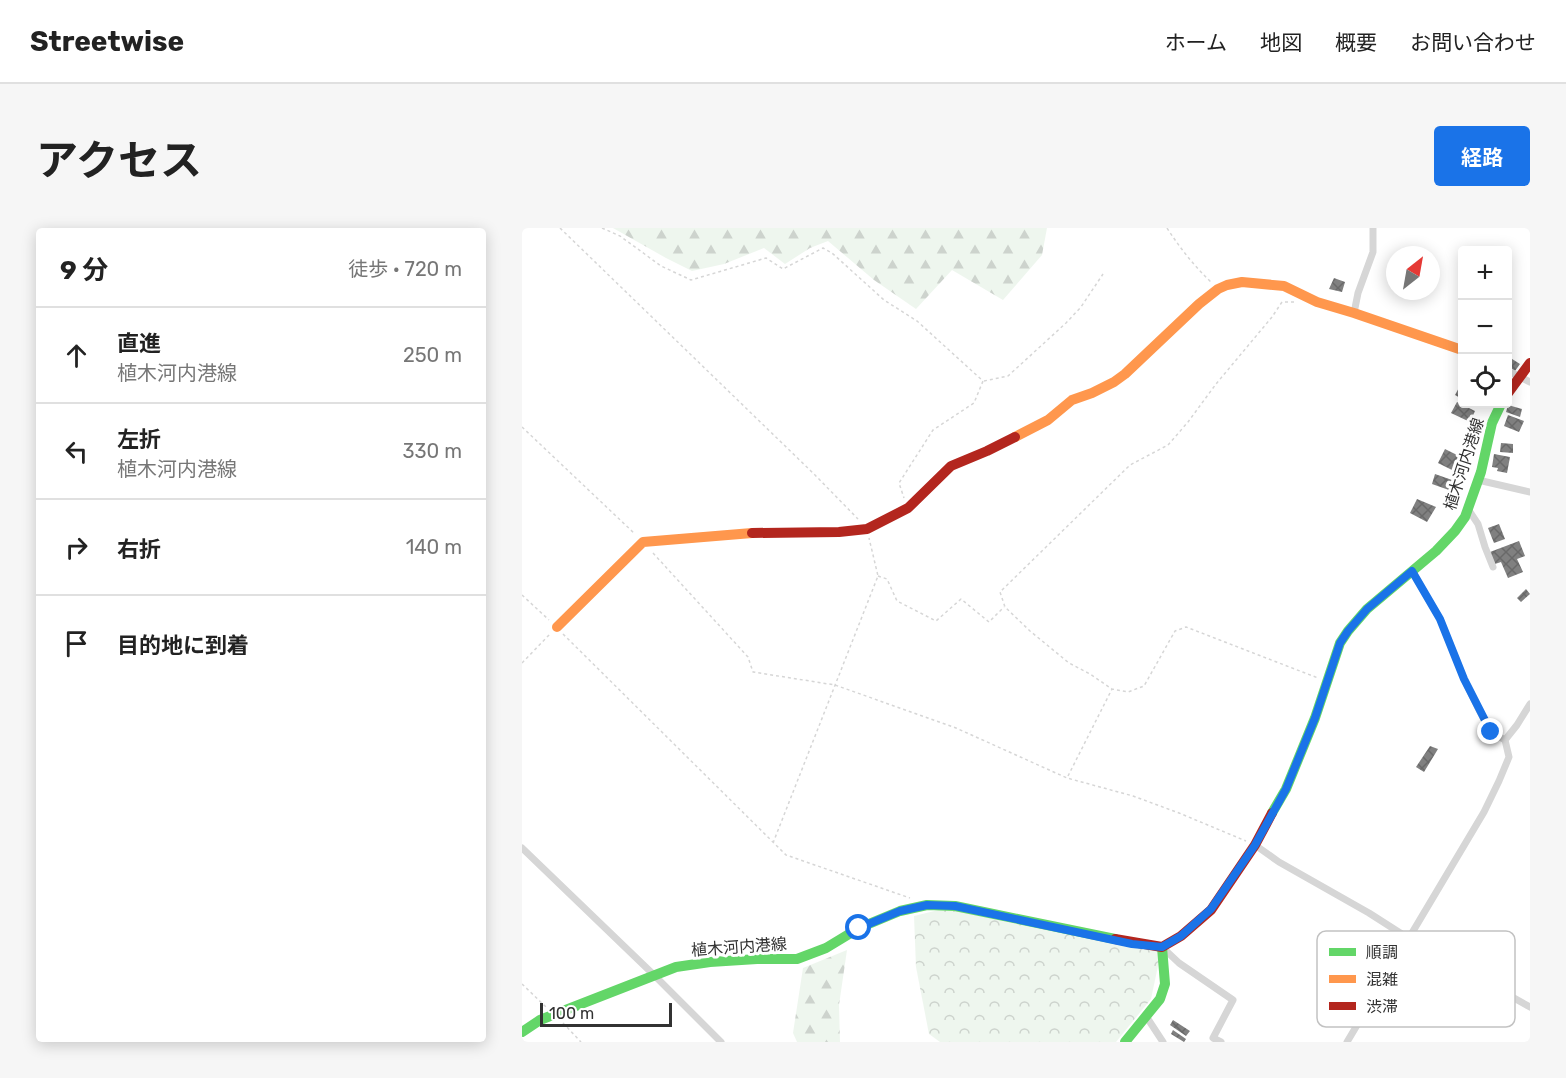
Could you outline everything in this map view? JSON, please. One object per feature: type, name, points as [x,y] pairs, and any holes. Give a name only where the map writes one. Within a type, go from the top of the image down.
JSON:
[{"type":"main road","points":[[556,627],[643,542],[744,533],[839,532],[867,529],[908,508],[951,466],[987,451],[1048,420],[1072,400],[1114,382],[1199,304],[1227,285],[1242,282],[1284,286],[1317,302],[1458,349]]},
{"type":"main road","points":[[1512,390],[1525,379],[1530,363]]},
{"type":"main road","name":"植木河内港線","points":[[522,1032],[540,1020],[676,967],[710,962],[797,959],[826,948],[859,928],[900,911],[927,905],[955,906],[1132,944],[1162,947],[1181,936],[1211,909],[1255,845],[1286,789],[1308,735],[1340,643],[1348,631],[1367,609],[1436,551],[1465,517],[1478,480],[1492,423],[1499,408]]},
{"type":"main road","points":[[1125,1042],[1160,999],[1165,984],[1162,947]]},
{"type":"street","points":[[1354,313],[1358,293],[1373,252],[1372,228]]},
{"type":"street","points":[[1478,480],[1530,492]]},
{"type":"street","points":[[1468,509],[1478,524],[1493,567]]},
{"type":"street","points":[[1412,571],[1440,619],[1479,710],[1491,732],[1505,740],[1509,757],[1484,812],[1413,931]]},
{"type":"street","points":[[1505,740],[1518,725],[1530,705]]},
{"type":"street","points":[[1255,845],[1279,862],[1397,931]]},
{"type":"street","points":[[522,848],[721,1042]]},
{"type":"street","points":[[1162,947],[1179,963],[1233,1000],[1213,1038],[1221,1042]]},
{"type":"street","points":[[1515,998],[1530,1007]]},
{"type":"street","points":[[1146,1016],[1163,1042]]},
{"type":"street","points":[[1347,1042],[1356,1027]]},
{"type":"path","points":[[560,228],[814,474],[867,529],[878,576],[773,843]]},
{"type":"path","points":[[602,228],[620,236],[661,266],[691,280],[766,258],[783,269],[823,248],[832,253],[884,300],[917,321],[983,381]]},
{"type":"path","points":[[1167,228],[1193,265],[1218,289]]},
{"type":"path","points":[[983,381],[1008,376],[1074,315],[1103,274]]},
{"type":"path","points":[[1294,302],[1282,302],[1188,422],[1167,445],[1130,465],[1000,592],[1005,607],[1029,631],[1070,663],[1112,688],[1128,692],[1144,686],[1175,631],[1186,627],[1327,681]]},
{"type":"path","points":[[908,508],[899,483],[933,430],[974,403],[983,381]]},
{"type":"path","points":[[522,427],[643,542],[747,657],[753,672],[835,686],[957,728],[1067,778],[1133,796],[1255,845]]},
{"type":"path","points":[[878,576],[887,579],[897,601],[936,621],[961,599],[989,622],[1005,607]]},
{"type":"path","points":[[522,595],[786,855],[927,905]]},
{"type":"path","points":[[522,663],[556,627]]},
{"type":"path","points":[[1067,778],[1112,688]]},
{"type":"green space","points":[[613,228],[1047,228],[1042,255],[1003,300],[952,270],[916,309],[874,280],[828,241],[810,248],[785,264],[764,248],[724,264],[692,271]]},
{"type":"green space","points":[[955,906],[1162,947],[1151,999],[1116,1042],[940,1042],[929,1034],[916,967],[914,916]]},
{"type":"green space","points":[[847,950],[839,1005],[840,1042],[797,1042],[793,1033],[803,968]]},
{"type":"building","points":[[1334,278],[1345,282],[1342,292],[1329,289]]},
{"type":"building","points":[[1512,359],[1520,364],[1515,371],[1512,369]]},
{"type":"building","points":[[1457,402],[1458,408],[1469,408],[1475,411],[1470,422],[1451,413]]},
{"type":"building","points":[[1512,406],[1522,409],[1520,417],[1506,412],[1507,408]]},
{"type":"building","points":[[1508,415],[1524,421],[1519,432],[1504,426]]},
{"type":"building","points":[[1501,443],[1513,444],[1513,453],[1500,452]]},
{"type":"building","points":[[1445,449],[1463,458],[1456,472],[1438,463]]},
{"type":"building","points":[[1494,454],[1510,457],[1507,473],[1497,471],[1498,468],[1492,467]]},
{"type":"building","points":[[1435,474],[1452,480],[1449,490],[1432,484]]},
{"type":"building","points":[[1417,499],[1436,507],[1427,522],[1410,513]]},
{"type":"building","points":[[1499,524],[1505,539],[1494,543],[1488,528]]},
{"type":"building","points":[[1519,541],[1525,556],[1517,559],[1523,572],[1508,578],[1501,562],[1495,564],[1490,552]]},
{"type":"building","points":[[1526,589],[1530,594],[1521,602],[1517,598]]},
{"type":"building","points":[[1430,746],[1438,749],[1424,772],[1416,767]]},
{"type":"building","points":[[1173,1020],[1190,1031],[1186,1036],[1170,1025]]},
{"type":"building","points":[[1173,1030],[1186,1039],[1184,1042],[1171,1034]]},
{"type":"traffic: fast","points":[[1272,813],[1286,789],[1315,718],[1340,643],[1367,609],[1436,551],[1465,517],[1481,472],[1492,423],[1499,408]]},
{"type":"traffic: fast","points":[[522,1032],[540,1020],[676,967],[710,962],[797,959],[826,948],[859,928],[900,911],[927,905],[955,906],[1115,939]]},
{"type":"traffic: fast","points":[[1125,1042],[1160,999],[1165,984],[1162,947]]},
{"type":"traffic: slow","points":[[1015,437],[1048,420],[1072,400],[1114,382],[1218,289],[1242,282],[1284,286],[1317,302],[1458,349]]},
{"type":"traffic: slow","points":[[557,627],[643,542],[752,533]]},
{"type":"traffic: jam","points":[[1512,388],[1530,363]]},
{"type":"traffic: jam","points":[[752,533],[839,532],[867,529],[908,508],[951,466],[1015,437]]},
{"type":"traffic: jam","points":[[1115,939],[1162,947],[1181,936],[1211,910],[1255,845],[1272,813]]},
{"type":"route","points":[[859,928],[900,911],[927,905],[955,906],[1132,944],[1162,947],[1181,936],[1211,909],[1255,845],[1286,789],[1315,718],[1340,643],[1367,609],[1412,571],[1440,619],[1464,679],[1491,732]]}]
